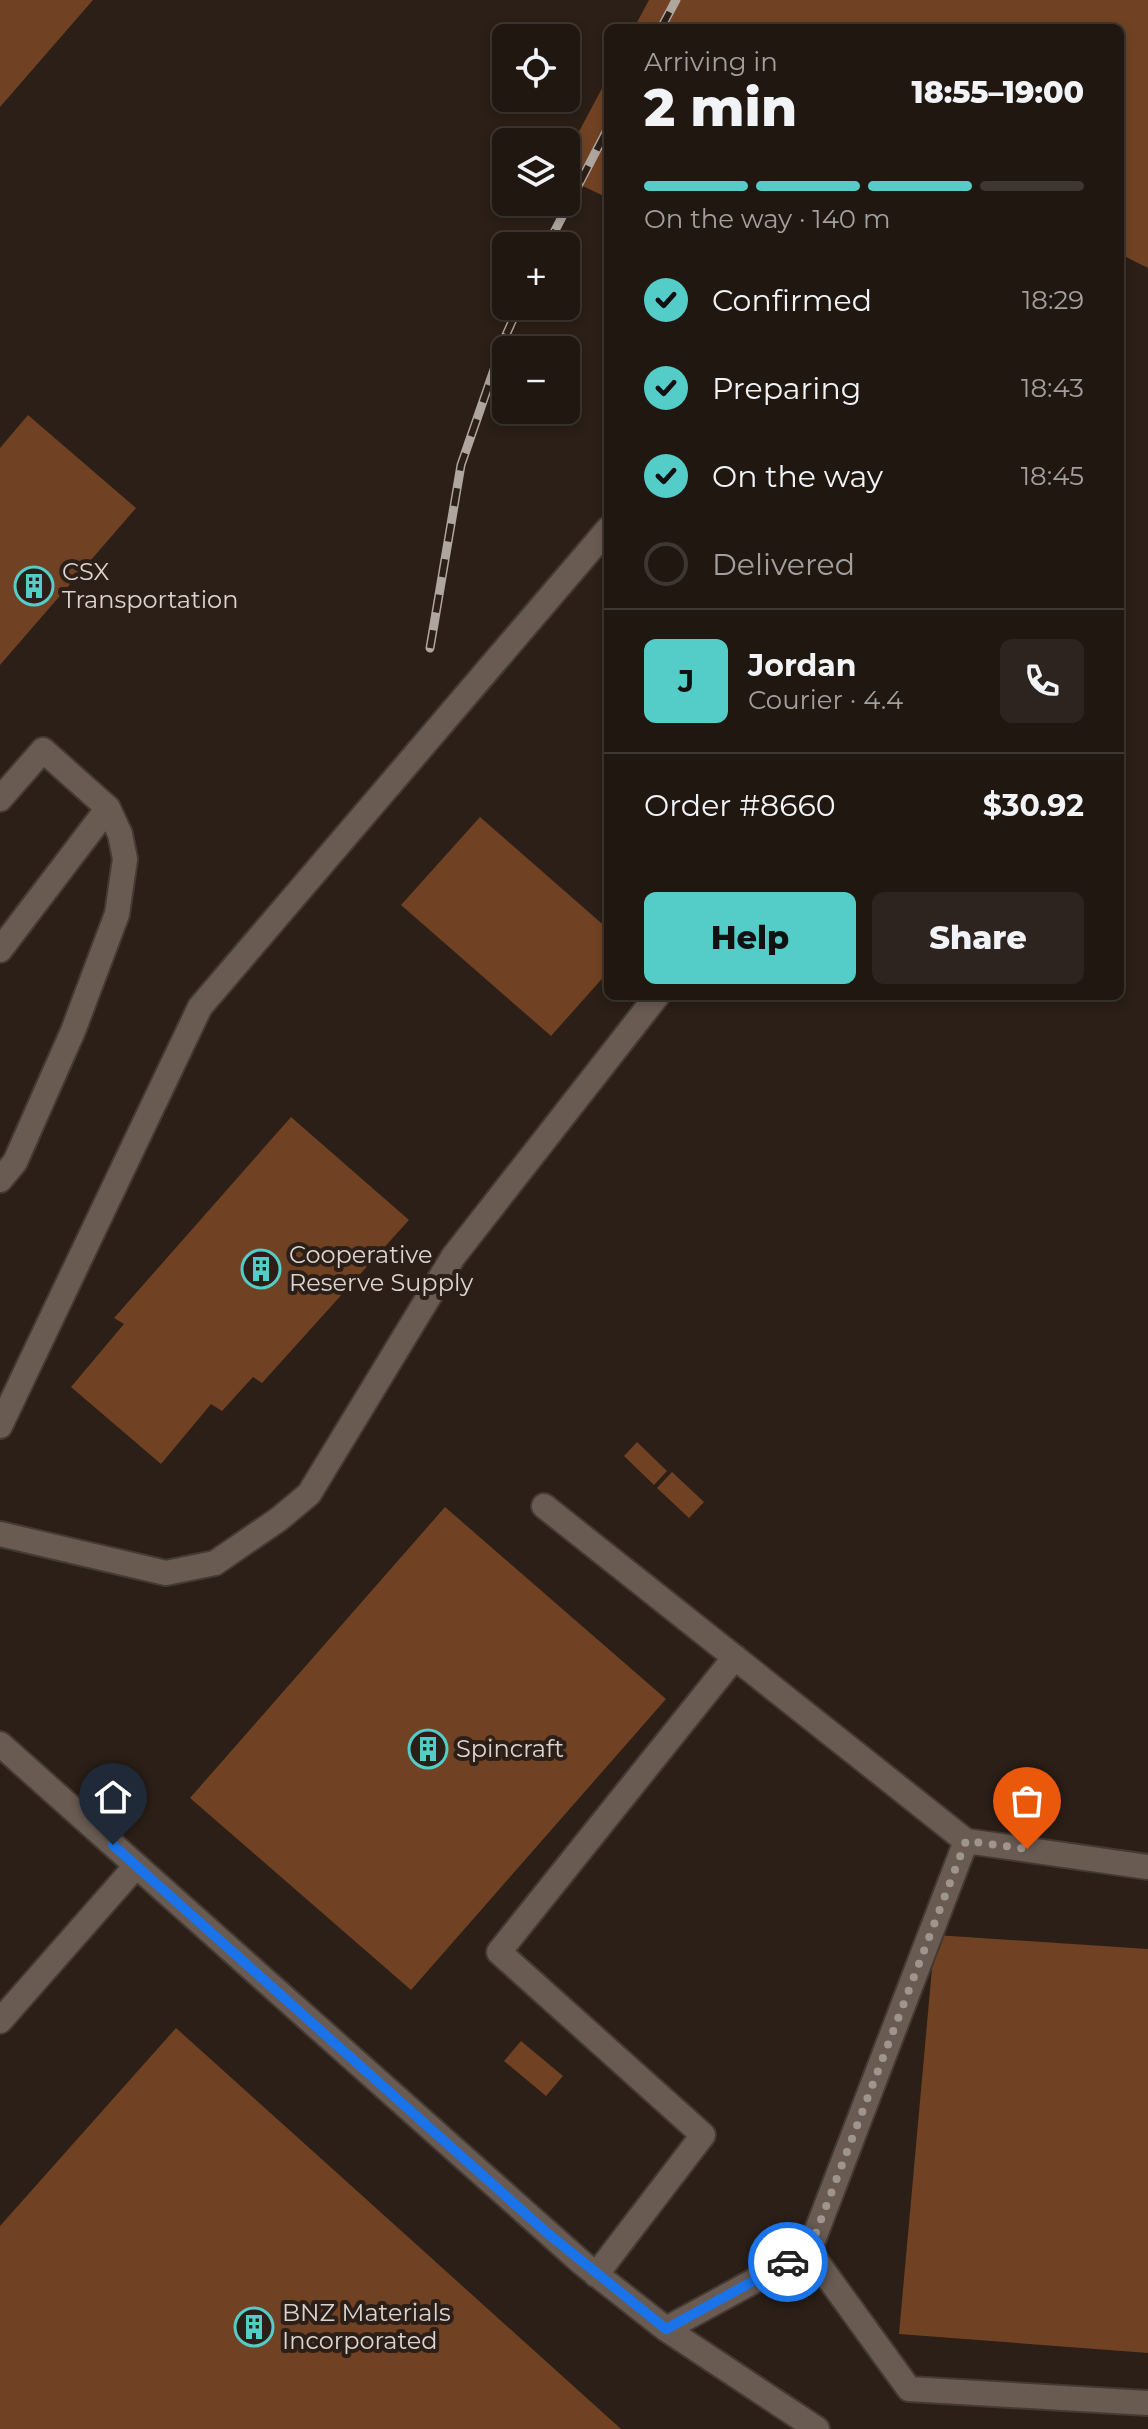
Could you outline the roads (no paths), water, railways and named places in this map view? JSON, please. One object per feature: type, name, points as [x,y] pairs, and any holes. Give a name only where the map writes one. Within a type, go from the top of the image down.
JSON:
[{"type":"street","points":[[0,1426],[200,1007],[604,534]]},
{"type":"street","points":[[0,799],[43,750],[108,808],[120,834],[125,859],[117,914],[73,1031],[15,1162],[0,1180]]},
{"type":"street","points":[[0,950],[108,808]]},
{"type":"street","points":[[0,1534],[166,1573],[215,1563],[279,1519],[309,1494],[453,1257],[654,1000]]},
{"type":"street","points":[[544,1506],[966,1841],[1148,1867]]},
{"type":"street","points":[[596,2275],[703,2135],[499,1952],[735,1657]]},
{"type":"street","points":[[0,1744],[596,2275],[666,2329],[817,2429]]},
{"type":"street","points":[[666,2329],[809,2251],[966,1841]]},
{"type":"street","points":[[0,2021],[136,1866]]},
{"type":"street","points":[[809,2251],[909,2389],[1148,2403]]},
{"type":"railway","points":[[663,24],[676,0]]},
{"type":"railway","points":[[554,232],[604,136]]},
{"type":"railway","points":[[430,648],[461,465],[513,320]]},
{"type":"place","name":"CSX Transportation","points":[[34,586]]},
{"type":"place","name":"Cooperative Reserve Supply","points":[[261,1269]]},
{"type":"place","name":"Spincraft","points":[[428,1749]]},
{"type":"place","name":"BNZ Materials Incorporated","points":[[254,2327]]}]
